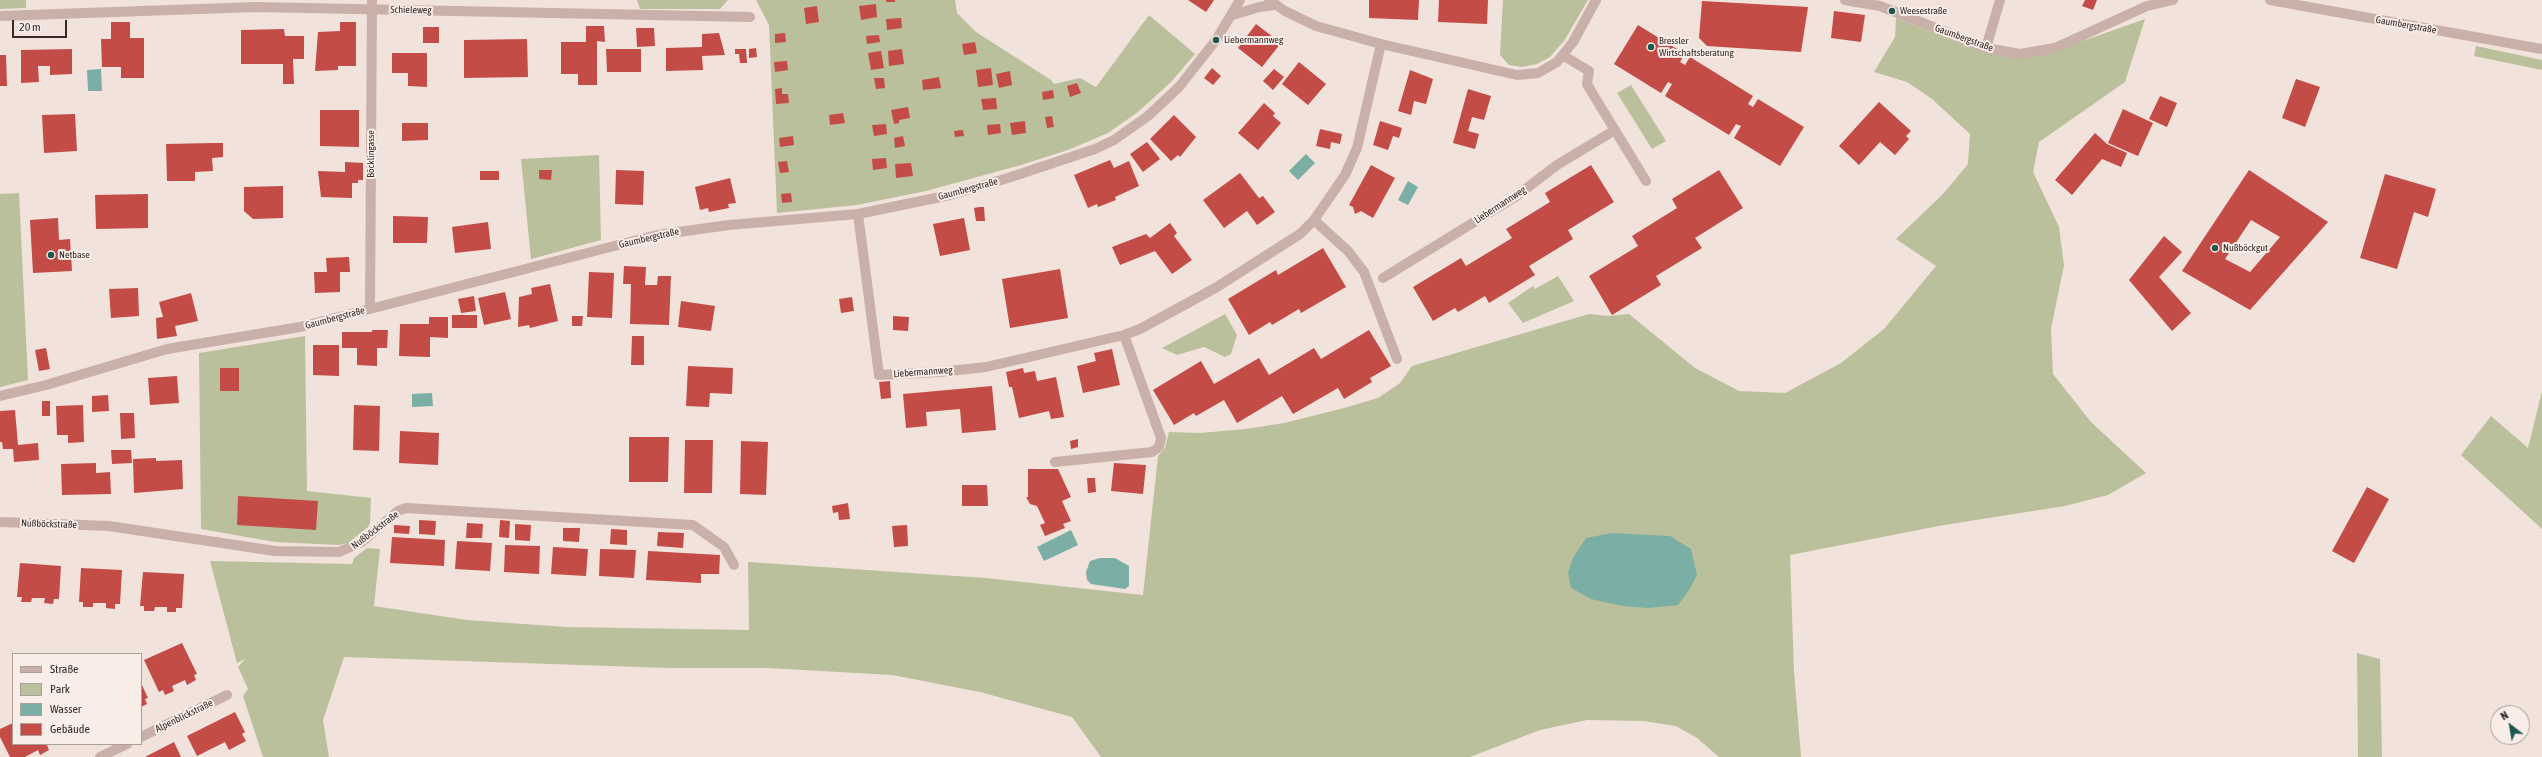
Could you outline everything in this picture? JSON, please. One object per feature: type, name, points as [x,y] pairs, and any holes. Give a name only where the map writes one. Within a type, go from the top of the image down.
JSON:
[{"type":"street","name":"Gaumbergstraße","points":[[0,396],[46,385],[167,349],[300,327],[657,235],[729,225],[858,214],[950,195],[1073,157],[1114,140],[1148,116],[1179,87],[1233,15],[1240,0]]},
{"type":"street","points":[[1233,15],[1272,3],[1316,26],[1381,44],[1518,75],[1538,73],[1564,56],[1596,0]]},
{"type":"street","name":"Gaumbergstraße","points":[[1845,0],[1869,2],[1986,48],[2020,54],[2055,48],[2147,3],[2173,0]]},
{"type":"street","points":[[1986,48],[2000,0]]},
{"type":"street","name":"Gaumbergstraße","points":[[2270,0],[2542,49]]},
{"type":"street","name":"Schieleweg","points":[[0,16],[256,7],[372,5],[750,17]]},
{"type":"street","name":"Böcklingasse","points":[[370,308],[372,5]]},
{"type":"street","name":"Liebermannweg","points":[[858,214],[879,375],[940,372],[986,367],[1124,335],[1140,329],[1217,287],[1300,234],[1314,220],[1345,175],[1357,148],[1381,44]]},
{"type":"street","points":[[1564,56],[1589,71],[1587,84],[1646,181]]},
{"type":"street","name":"Liebermannweg","points":[[1383,278],[1515,197],[1557,165],[1615,130]]},
{"type":"street","points":[[1314,220],[1348,251],[1364,272],[1397,359]]},
{"type":"street","points":[[1056,462],[1152,452],[1159,447],[1161,438],[1124,335]]},
{"type":"street","name":"Nußböckstraße","points":[[0,522],[109,526],[275,551],[339,552],[362,542],[393,515],[406,508],[693,525],[724,547],[734,565]]},
{"type":"street","name":"Alpenblickstraße","points":[[142,737],[227,695]]},
{"type":"street","points":[[100,757],[124,745]]},
{"type":"green space","points":[[0,0],[26,0],[26,8],[0,9]]},
{"type":"green space","points":[[637,0],[728,0],[720,9],[640,9]]},
{"type":"green space","points":[[756,0],[955,0],[957,13],[976,32],[1051,80],[1054,84],[1080,78],[1096,87],[1149,15],[1195,54],[1171,82],[1138,112],[1108,133],[1068,150],[1021,165],[926,191],[857,205],[777,213],[769,25]]},
{"type":"green space","points":[[1503,0],[1588,0],[1564,41],[1550,57],[1537,64],[1522,67],[1509,65],[1500,55]]},
{"type":"green space","points":[[1896,18],[1981,51],[2057,50],[2145,19],[2125,82],[2039,142],[2033,172],[2059,227],[2064,265],[2051,329],[2053,374],[2091,422],[2146,473],[2108,495],[2065,506],[1944,525],[1790,555],[1794,671],[1801,757],[1719,757],[1697,738],[1676,726],[1643,721],[1587,720],[1540,730],[1470,757],[1101,757],[1072,717],[980,692],[892,675],[767,668],[669,668],[344,657],[323,720],[329,757],[263,757],[243,696],[248,689],[238,667],[245,659],[237,663],[210,561],[352,564],[354,558],[367,548],[380,549],[374,606],[467,620],[566,627],[749,630],[748,562],[986,578],[1143,595],[1158,456],[1165,448],[1169,432],[1200,433],[1246,429],[1284,423],[1344,408],[1378,398],[1400,383],[1412,366],[1589,314],[1608,316],[1629,314],[1695,368],[1739,391],[1785,393],[1841,363],[1884,329],[1936,266],[1896,239],[1944,193],[1968,164],[1970,134],[1932,99],[1907,82],[1874,72],[1895,37]]},
{"type":"green space","points":[[2476,46],[2542,60],[2542,70],[2474,56]]},
{"type":"green space","points":[[1631,85],[1666,141],[1652,149],[1617,93]]},
{"type":"green space","points":[[599,155],[601,240],[531,259],[521,159]]},
{"type":"green space","points":[[19,193],[28,380],[0,387],[0,194]]},
{"type":"green space","points":[[1558,276],[1574,301],[1523,323],[1508,303],[1533,286],[1535,289]]},
{"type":"green space","points":[[1225,314],[1237,335],[1231,354],[1225,357],[1204,347],[1177,355],[1162,348]]},
{"type":"green space","points":[[305,336],[307,491],[371,498],[370,523],[368,527],[348,543],[339,545],[275,542],[201,529],[199,353]]},
{"type":"green space","points":[[2542,391],[2542,529],[2461,455],[2491,416],[2528,448]]},
{"type":"green space","points":[[2357,653],[2380,659],[2382,757],[2358,757]]},
{"type":"water","points":[[101,69],[102,91],[88,91],[87,70]]},
{"type":"water","points":[[1306,154],[1315,163],[1298,180],[1289,171]]},
{"type":"water","points":[[1408,181],[1418,187],[1408,205],[1398,200]]},
{"type":"water","points":[[432,393],[433,406],[412,407],[412,394]]},
{"type":"water","points":[[1071,530],[1078,545],[1044,561],[1037,547]]},
{"type":"water","points":[[1612,533],[1670,536],[1691,549],[1697,575],[1689,590],[1678,605],[1648,608],[1622,606],[1591,599],[1571,588],[1568,573],[1573,558],[1586,538]]},
{"type":"water","points":[[1100,558],[1115,558],[1129,566],[1129,586],[1125,589],[1091,584],[1087,580],[1086,572],[1090,561]]},
{"type":"building","points":[[886,0],[895,0],[895,2],[886,2]]},
{"type":"building","points":[[1188,0],[1214,0],[1206,12]]},
{"type":"building","points":[[1369,0],[1419,0],[1418,20],[1369,18]]},
{"type":"building","points":[[1439,0],[1488,0],[1487,24],[1438,22]]},
{"type":"building","points":[[2085,0],[2097,0],[2093,10],[2082,6]]},
{"type":"building","points":[[1702,1],[1808,7],[1801,52],[1707,46],[1699,38]]},
{"type":"building","points":[[876,4],[877,17],[861,20],[859,6]]},
{"type":"building","points":[[817,6],[819,22],[806,24],[804,8]]},
{"type":"building","points":[[1834,11],[1865,15],[1861,42],[1831,38]]},
{"type":"building","points":[[901,18],[902,28],[887,30],[886,19]]},
{"type":"building","points":[[111,22],[130,22],[130,38],[144,38],[144,78],[121,78],[121,67],[102,67],[101,39],[111,39]]},
{"type":"building","points":[[340,22],[356,22],[356,66],[338,66],[338,70],[315,71],[318,32],[340,31]]},
{"type":"building","points":[[1256,24],[1281,43],[1262,67],[1238,48]]},
{"type":"building","points":[[1638,25],[1685,54],[1680,62],[1685,65],[1690,57],[1753,96],[1748,104],[1753,107],[1758,99],[1804,127],[1780,166],[1734,138],[1741,126],[1736,124],[1729,135],[1665,96],[1672,84],[1668,82],[1661,93],[1614,64]]},
{"type":"building","points":[[586,26],[604,26],[605,42],[597,41],[597,85],[578,85],[578,74],[561,74],[561,42],[586,42]]},
{"type":"building","points":[[423,27],[439,27],[439,43],[423,43]]},
{"type":"building","points":[[636,28],[654,28],[655,46],[637,47]]},
{"type":"building","points":[[284,29],[285,36],[304,36],[304,59],[293,59],[294,84],[283,84],[283,64],[241,64],[241,30]]},
{"type":"building","points":[[719,33],[725,55],[702,56],[703,70],[666,71],[666,48],[702,47],[702,34]]},
{"type":"building","points":[[785,33],[786,42],[775,43],[775,34]]},
{"type":"building","points":[[879,35],[880,42],[867,44],[866,36]]},
{"type":"building","points":[[527,39],[528,77],[464,78],[464,40]]},
{"type":"building","points":[[975,42],[977,53],[964,55],[962,44]]},
{"type":"building","points":[[756,48],[757,57],[749,58],[749,49]]},
{"type":"building","points":[[72,49],[72,74],[50,75],[50,66],[38,66],[39,82],[21,83],[21,50]]},
{"type":"building","points":[[606,49],[641,49],[641,72],[607,72]]},
{"type":"building","points":[[735,49],[746,49],[747,63],[740,63],[739,54],[735,54]]},
{"type":"building","points":[[902,49],[904,64],[889,66],[888,51]]},
{"type":"building","points":[[881,51],[884,68],[871,70],[868,53]]},
{"type":"building","points":[[392,53],[427,53],[427,87],[408,86],[408,73],[392,73]]},
{"type":"building","points":[[0,55],[6,55],[7,86],[0,86]]},
{"type":"building","points":[[787,61],[788,70],[775,72],[774,62]]},
{"type":"building","points":[[1299,62],[1326,84],[1308,105],[1282,84]]},
{"type":"building","points":[[991,68],[993,85],[978,87],[976,70]]},
{"type":"building","points":[[1212,68],[1221,76],[1213,85],[1204,78]]},
{"type":"building","points":[[1274,69],[1284,77],[1273,90],[1263,81]]},
{"type":"building","points":[[1410,70],[1433,79],[1426,104],[1414,101],[1411,115],[1398,111]]},
{"type":"building","points":[[1010,71],[1012,85],[999,88],[996,74]]},
{"type":"building","points":[[939,77],[941,88],[923,90],[922,80]]},
{"type":"building","points":[[874,78],[884,78],[885,88],[876,89]]},
{"type":"building","points":[[2296,79],[2320,87],[2305,127],[2282,118]]},
{"type":"building","points":[[1077,83],[1081,93],[1070,97],[1067,86]]},
{"type":"building","points":[[782,88],[782,94],[788,94],[789,103],[776,104],[775,89]]},
{"type":"building","points":[[1468,89],[1491,96],[1484,120],[1472,117],[1468,131],[1479,134],[1475,149],[1453,143]]},
{"type":"building","points":[[1053,90],[1054,98],[1043,100],[1042,92]]},
{"type":"building","points":[[2160,96],[2177,103],[2167,127],[2149,119]]},
{"type":"building","points":[[996,98],[997,109],[983,110],[981,99]]},
{"type":"building","points":[[1879,102],[1911,131],[1906,136],[1909,139],[1895,155],[1880,142],[1859,165],[1839,146]]},
{"type":"building","points":[[1264,103],[1275,113],[1273,116],[1281,123],[1258,150],[1238,133]]},
{"type":"building","points":[[908,107],[910,118],[899,120],[899,123],[894,124],[891,110]]},
{"type":"building","points":[[2123,109],[2153,123],[2138,156],[2108,143]]},
{"type":"building","points":[[320,110],[359,110],[359,147],[320,146]]},
{"type":"building","points":[[843,113],[845,123],[830,125],[829,115]]},
{"type":"building","points":[[75,114],[77,151],[44,153],[42,115]]},
{"type":"building","points":[[1174,115],[1196,137],[1180,157],[1178,155],[1171,161],[1150,139]]},
{"type":"building","points":[[1052,116],[1054,127],[1047,128],[1045,117]]},
{"type":"building","points":[[1025,121],[1026,133],[1012,135],[1010,123]]},
{"type":"building","points":[[1380,121],[1402,128],[1399,138],[1393,136],[1388,150],[1373,145]]},
{"type":"building","points":[[402,123],[428,123],[428,140],[402,141]]},
{"type":"building","points":[[886,124],[887,134],[874,136],[872,125]]},
{"type":"building","points":[[1000,124],[1001,133],[988,135],[987,125]]},
{"type":"building","points":[[1320,129],[1342,134],[1340,144],[1331,142],[1330,149],[1316,146]]},
{"type":"building","points":[[963,130],[964,136],[955,137],[954,131]]},
{"type":"building","points":[[2095,133],[2107,144],[2127,153],[2121,167],[2102,159],[2072,195],[2055,180]]},
{"type":"building","points":[[793,136],[794,145],[780,147],[779,138]]},
{"type":"building","points":[[903,136],[905,146],[895,148],[894,138]]},
{"type":"building","points":[[1147,142],[1160,159],[1143,172],[1130,154]]},
{"type":"building","points":[[223,143],[223,157],[212,158],[213,171],[195,172],[195,181],[167,181],[166,144]]},
{"type":"building","points":[[886,158],[887,168],[873,170],[872,159]]},
{"type":"building","points":[[1110,160],[1114,168],[1129,161],[1139,186],[1115,197],[1116,200],[1098,207],[1097,204],[1088,208],[1074,175]]},
{"type":"building","points":[[787,161],[789,172],[780,173],[778,162]]},
{"type":"building","points":[[345,162],[363,163],[363,180],[358,180],[358,183],[352,183],[352,198],[321,197],[318,171],[345,172]]},
{"type":"building","points":[[911,163],[913,176],[896,178],[895,164]]},
{"type":"building","points":[[1371,165],[1395,178],[1373,218],[1361,211],[1355,214],[1353,207],[1349,205]]},
{"type":"building","points":[[1591,165],[1614,202],[1568,230],[1573,239],[1529,266],[1535,275],[1489,303],[1485,296],[1458,312],[1455,308],[1433,321],[1413,287],[1461,258],[1466,266],[1512,238],[1506,229],[1550,202],[1545,193]]},
{"type":"building","points":[[539,170],[552,170],[551,180],[539,179]]},
{"type":"building","points":[[616,170],[644,171],[643,205],[615,204]]},
{"type":"building","points":[[1719,170],[1743,208],[1695,238],[1702,248],[1656,276],[1661,285],[1612,315],[1589,276],[1638,246],[1632,236],[1677,208],[1672,199]]},
{"type":"building","name":"Nußböckgut","points":[[2249,170],[2328,222],[2250,310],[2182,271]],"holes":[[[2251,220],[2280,237],[2250,272],[2225,259]]]},
{"type":"building","points":[[480,171],[499,171],[499,180],[480,180]]},
{"type":"building","points":[[1240,173],[1259,198],[1263,196],[1275,212],[1257,225],[1247,211],[1224,228],[1203,200]]},
{"type":"building","points":[[2385,174],[2436,189],[2428,217],[2414,212],[2397,269],[2360,258]]},
{"type":"building","points":[[730,178],[736,203],[728,204],[729,208],[709,212],[708,208],[700,210],[695,187]]},
{"type":"building","points":[[283,186],[283,218],[253,219],[244,211],[244,187]]},
{"type":"building","points":[[791,193],[792,202],[782,203],[781,194]]},
{"type":"building","points":[[148,194],[148,228],[96,229],[95,195]]},
{"type":"building","points":[[984,207],[985,221],[976,221],[974,208]]},
{"type":"building","points":[[393,216],[428,217],[427,243],[393,243]]},
{"type":"building","name":"Netbase","points":[[58,218],[59,240],[70,239],[72,271],[33,273],[30,220]]},
{"type":"building","points":[[964,218],[970,250],[940,256],[933,224]]},
{"type":"building","points":[[488,222],[491,249],[455,253],[452,227]]},
{"type":"building","points":[[1170,223],[1177,233],[1174,236],[1192,260],[1172,274],[1155,251],[1120,265],[1112,247],[1146,234],[1150,238]]},
{"type":"building","points":[[2164,236],[2182,252],[2159,277],[2191,313],[2172,331],[2129,280]]},
{"type":"building","points":[[1323,248],[1346,287],[1301,313],[1299,309],[1272,325],[1270,322],[1249,335],[1228,299],[1276,270],[1278,275]]},
{"type":"building","points":[[349,257],[350,272],[340,272],[340,292],[315,293],[314,272],[327,272],[326,258]]},
{"type":"building","points":[[624,266],[646,267],[645,285],[657,285],[658,276],[671,276],[669,325],[630,324],[631,284],[623,284]]},
{"type":"building","points":[[1060,269],[1068,318],[1010,328],[1002,279]]},
{"type":"building","points":[[589,272],[614,273],[612,318],[587,317]]},
{"type":"building","points":[[550,284],[558,321],[530,328],[529,325],[518,327],[519,297],[532,294],[531,288]]},
{"type":"building","points":[[138,288],[139,316],[111,318],[109,289]]},
{"type":"building","points":[[505,292],[511,319],[484,325],[478,298]]},
{"type":"building","points":[[191,293],[198,321],[175,326],[177,336],[157,339],[156,318],[163,317],[159,302]]},
{"type":"building","points":[[474,296],[476,311],[461,313],[458,299]]},
{"type":"building","points":[[852,297],[854,311],[841,313],[839,299]]},
{"type":"building","points":[[681,301],[715,306],[711,331],[678,327]]},
{"type":"building","points":[[452,315],[477,315],[477,328],[452,328]]},
{"type":"building","points":[[572,316],[583,316],[582,326],[572,326]]},
{"type":"building","points":[[893,316],[909,317],[908,331],[893,330]]},
{"type":"building","points":[[429,317],[448,317],[448,338],[430,337],[430,357],[399,356],[400,324],[429,324]]},
{"type":"building","points":[[372,330],[388,330],[387,348],[377,348],[377,366],[357,365],[357,348],[342,348],[342,332],[372,332]]},
{"type":"building","points":[[1369,330],[1391,366],[1370,378],[1372,382],[1344,399],[1338,388],[1293,414],[1282,396],[1237,423],[1224,400],[1196,416],[1194,413],[1174,425],[1153,390],[1201,361],[1214,384],[1259,358],[1269,375],[1314,348],[1321,359]]},
{"type":"building","points":[[632,336],[644,336],[644,365],[631,365]]},
{"type":"building","points":[[313,345],[339,345],[339,376],[313,375]]},
{"type":"building","points":[[46,348],[50,369],[39,371],[35,350]]},
{"type":"building","points":[[1112,349],[1120,385],[1083,393],[1077,366],[1096,361],[1094,353]]},
{"type":"building","points":[[688,366],[733,368],[732,394],[710,393],[709,407],[686,406]]},
{"type":"building","points":[[220,368],[239,368],[239,391],[220,391]]},
{"type":"building","points":[[1023,368],[1024,373],[1035,371],[1037,381],[1056,377],[1064,417],[1051,419],[1049,411],[1019,418],[1012,387],[1009,387],[1006,372]]},
{"type":"building","points":[[177,376],[179,403],[150,405],[148,378]]},
{"type":"building","points":[[890,381],[891,398],[881,399],[879,382]]},
{"type":"building","points":[[992,386],[996,430],[962,433],[960,409],[926,412],[927,426],[906,428],[903,394]]},
{"type":"building","points":[[108,395],[109,411],[92,412],[92,396]]},
{"type":"building","points":[[42,401],[50,401],[50,416],[42,416]]},
{"type":"building","points":[[83,405],[84,442],[68,443],[68,435],[57,435],[56,406]]},
{"type":"building","points":[[354,405],[380,406],[379,451],[353,450]]},
{"type":"building","points":[[15,410],[18,445],[38,443],[39,460],[14,462],[13,449],[3,449],[2,442],[0,442],[0,411]]},
{"type":"building","points":[[120,413],[134,413],[135,438],[121,439]]},
{"type":"building","points":[[400,431],[439,433],[438,465],[399,463]]},
{"type":"building","points":[[629,437],[669,437],[668,482],[629,482]]},
{"type":"building","points":[[1078,439],[1078,447],[1071,449],[1070,441]]},
{"type":"building","points":[[685,440],[713,440],[712,493],[684,493]]},
{"type":"building","points":[[741,441],[768,442],[766,495],[740,494]]},
{"type":"building","points":[[111,450],[131,450],[132,463],[112,464]]},
{"type":"building","points":[[156,458],[156,461],[182,460],[183,489],[134,493],[133,459]]},
{"type":"building","points":[[96,463],[96,473],[110,472],[111,494],[62,495],[61,464]]},
{"type":"building","points":[[1114,463],[1146,465],[1143,494],[1111,491]]},
{"type":"building","points":[[1028,469],[1058,469],[1071,497],[1062,501],[1071,521],[1063,524],[1065,528],[1045,536],[1040,525],[1045,523],[1037,506],[1030,504],[1026,497],[1028,497]]},
{"type":"building","points":[[1087,478],[1095,478],[1096,492],[1088,493]]},
{"type":"building","points":[[962,485],[987,485],[988,506],[962,506]]},
{"type":"building","points":[[2367,487],[2389,499],[2354,563],[2332,551]]},
{"type":"building","points":[[238,496],[318,501],[316,530],[237,525]]},
{"type":"building","points":[[848,503],[850,519],[839,520],[838,512],[833,513],[832,506]]},
{"type":"building","points":[[419,520],[436,521],[435,535],[419,534]]},
{"type":"building","points":[[500,520],[510,521],[509,538],[499,537]]},
{"type":"building","points":[[467,523],[483,524],[482,538],[466,538]]},
{"type":"building","points":[[515,524],[531,525],[530,541],[515,540]]},
{"type":"building","points":[[394,525],[410,526],[409,534],[394,533]]},
{"type":"building","points":[[907,525],[908,546],[894,547],[892,526]]},
{"type":"building","points":[[563,528],[580,528],[579,542],[563,541]]},
{"type":"building","points":[[611,529],[627,530],[627,545],[610,544]]},
{"type":"building","points":[[658,532],[684,533],[683,548],[657,546]]},
{"type":"building","points":[[392,537],[445,540],[444,566],[390,563]]},
{"type":"building","points":[[457,541],[492,543],[490,571],[455,569]]},
{"type":"building","points":[[505,545],[540,546],[539,574],[504,572]]},
{"type":"building","points":[[553,547],[588,549],[586,576],[551,574]]},
{"type":"building","points":[[600,549],[636,550],[634,578],[599,576]]},
{"type":"building","points":[[648,551],[720,555],[719,574],[701,574],[701,583],[646,580]]},
{"type":"building","points":[[20,563],[61,566],[59,599],[54,599],[53,604],[44,603],[45,598],[32,598],[31,602],[21,602],[22,597],[17,597]]},
{"type":"building","points":[[81,568],[122,570],[120,604],[115,604],[115,609],[106,608],[106,603],[93,603],[93,607],[83,607],[83,602],[79,602]]},
{"type":"building","points":[[143,572],[184,574],[182,608],[176,608],[176,612],[167,612],[167,607],[155,607],[154,611],[144,611],[144,606],[140,606]]},
{"type":"building","points":[[182,643],[197,674],[194,675],[196,680],[187,685],[185,680],[172,686],[174,691],[165,695],[163,690],[159,692],[144,660]]},
{"type":"building","points":[[142,685],[148,698],[145,699],[147,704],[142,706]]},
{"type":"building","points":[[235,712],[245,732],[242,734],[246,741],[229,750],[225,742],[197,756],[187,736]]},
{"type":"building","points":[[12,723],[12,745],[47,745],[49,750],[40,755],[38,750],[25,757],[10,757],[0,737],[0,729]]},
{"type":"building","points":[[174,742],[181,757],[145,757]]},
{"type":"place","name":"Weesestraße","points":[[1892,11]]},
{"type":"place","name":"Liebermannweg","points":[[1216,40]]},
{"type":"place","name":"Bressler Wirtschaftsberatung","points":[[1651,47]]},
{"type":"place","name":"Nußböckgut","points":[[2215,248]]},
{"type":"place","name":"Netbase","points":[[51,255]]}]
